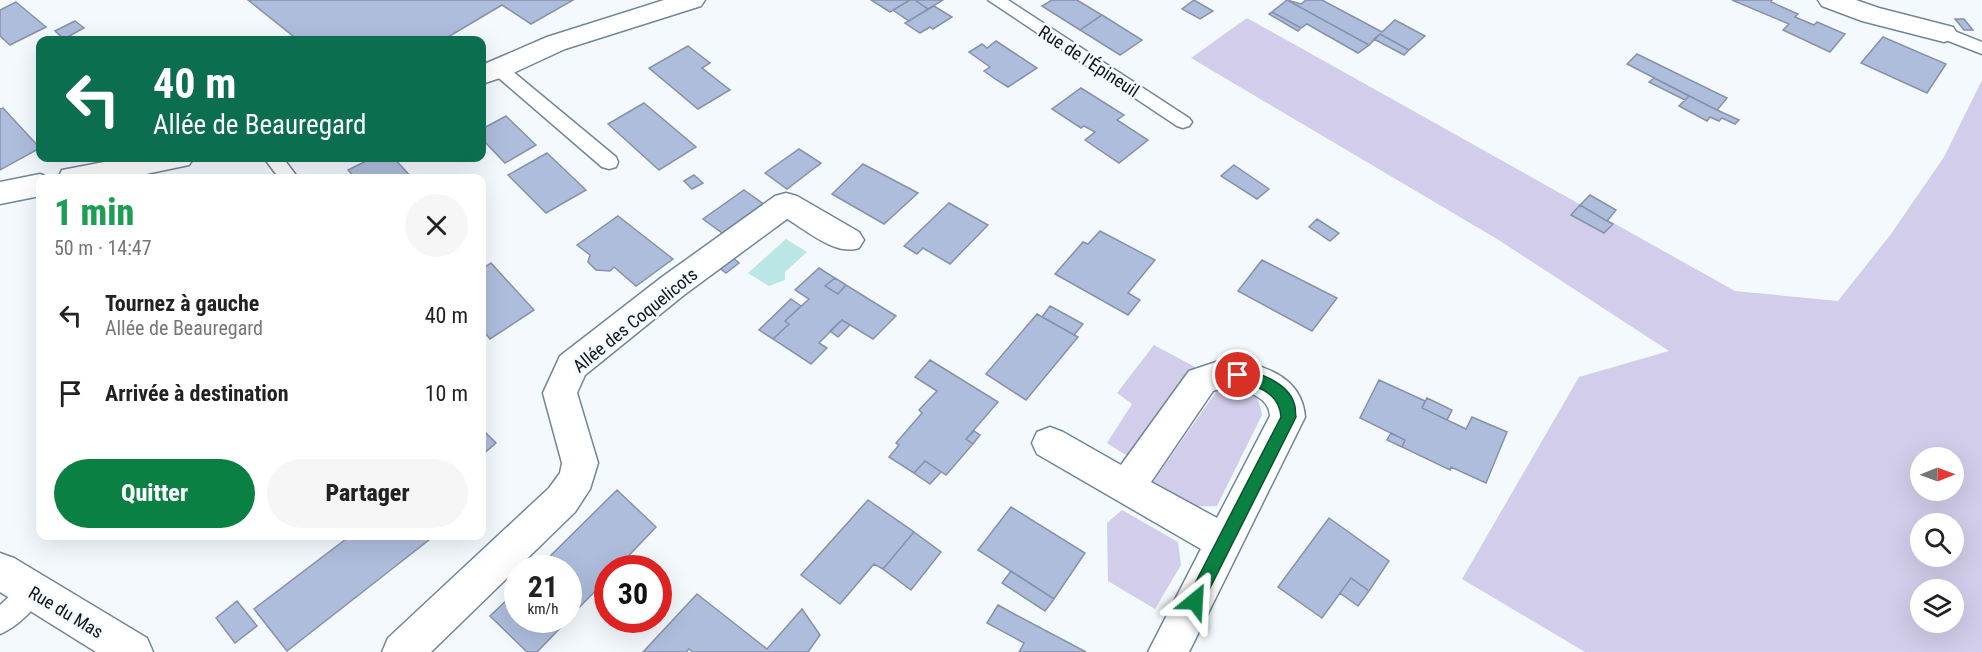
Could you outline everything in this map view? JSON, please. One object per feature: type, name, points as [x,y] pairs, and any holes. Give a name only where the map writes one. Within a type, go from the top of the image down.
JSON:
[{"type":"street","points":[[490,72],[556,43],[692,0]]},
{"type":"street","points":[[1832,0],[1871,15],[1944,33]]},
{"type":"street","points":[[94,174],[157,162]]},
{"type":"street","points":[[0,193],[36,186]]},
{"type":"street","name":"Allée des Coquelicots","points":[[402,652],[562,500],[577,478],[580,462],[560,393],[572,366],[673,286],[786,204],[848,240]]},
{"type":"street","points":[[1127,486],[1201,381],[1225,373],[1251,376],[1278,392],[1287,404],[1288,417],[1168,652]]},
{"type":"street","points":[[1050,443],[1225,543]]},
{"type":"street","name":"Rue du Mas","points":[[0,571],[133,652]]},
{"type":"lane","name":"Rue de l'Épineuil","points":[[996,0],[1183,122]]},
{"type":"lane","points":[[1944,33],[1982,48]]},
{"type":"lane","points":[[490,72],[609,162]]},
{"type":"lane","points":[[276,162],[286,174]]},
{"type":"lane","points":[[0,622],[33,591]]},
{"type":"shaded area","points":[[1247,18],[1735,291],[1838,301],[1891,234],[1944,157],[1982,80],[1982,652],[1585,652],[1462,579],[1579,377],[1669,351],[1497,239],[1191,58]]},
{"type":"shaded area","points":[[1154,345],[1195,367],[1132,459],[1107,443],[1132,404],[1117,393]]},
{"type":"shaded area","points":[[1239,388],[1258,398],[1262,415],[1217,506],[1184,507],[1152,483],[1218,389]]},
{"type":"shaded area","points":[[1122,510],[1178,542],[1181,565],[1155,609],[1108,581],[1107,523]]},
{"type":"water","points":[[786,239],[807,252],[785,272],[785,280],[769,286],[748,273]]},
{"type":"building","points":[[248,0],[573,0],[531,24],[502,5],[450,36],[293,36]]},
{"type":"building","points":[[871,0],[910,0],[890,12]]},
{"type":"building","points":[[910,0],[915,0],[928,9],[909,21],[893,10]]},
{"type":"building","points":[[915,0],[943,0],[928,9]]},
{"type":"building","points":[[1052,0],[1077,0],[1102,15],[1080,30],[1042,6]]},
{"type":"building","points":[[1194,0],[1213,11],[1200,19],[1182,9]]},
{"type":"building","points":[[1287,0],[1369,45],[1358,53],[1307,24],[1301,28],[1272,12]]},
{"type":"building","points":[[1287,0],[1301,4],[1306,0],[1322,0],[1382,32],[1395,20],[1425,36],[1409,50],[1380,34],[1369,45]]},
{"type":"building","points":[[1732,0],[1772,0],[1771,2],[1798,14],[1795,17],[1814,25],[1817,22],[1845,34],[1830,52],[1783,30],[1789,24]]},
{"type":"building","points":[[16,2],[46,27],[10,45],[0,36],[0,10]]},
{"type":"building","points":[[934,6],[952,17],[933,29],[930,27],[920,33],[905,23]]},
{"type":"building","points":[[1272,12],[1301,28],[1298,31],[1269,14]]},
{"type":"building","points":[[1102,15],[1142,40],[1120,55],[1080,30]]},
{"type":"building","points":[[1955,19],[1964,19],[1973,30],[1964,30]]},
{"type":"building","points":[[75,21],[84,28],[69,36],[61,36],[55,31]]},
{"type":"building","points":[[1380,34],[1409,50],[1404,55],[1374,39]]},
{"type":"building","points":[[1883,37],[1946,64],[1927,93],[1861,63]]},
{"type":"building","points":[[996,41],[1037,68],[1008,87],[995,79],[984,71],[990,67],[969,52],[982,44],[987,48]]},
{"type":"building","points":[[688,46],[710,63],[702,68],[730,90],[698,109],[649,68]]},
{"type":"building","points":[[1637,54],[1727,98],[1717,110],[1627,64]]},
{"type":"building","points":[[1654,78],[1689,96],[1685,100],[1649,82]]},
{"type":"building","points":[[1081,88],[1124,115],[1117,120],[1148,140],[1119,163],[1085,140],[1095,132],[1084,126],[1081,128],[1052,109]]},
{"type":"building","points":[[1689,96],[1739,120],[1735,124],[1722,118],[1719,121],[1710,117],[1707,121],[1679,106]]},
{"type":"building","points":[[644,103],[696,147],[659,170],[608,124]]},
{"type":"building","points":[[3,108],[36,144],[36,150],[0,170],[0,109]]},
{"type":"building","points":[[506,116],[536,145],[505,163],[486,143],[486,127]]},
{"type":"building","points":[[799,149],[821,163],[787,189],[765,173]]},
{"type":"building","points":[[547,153],[586,190],[546,213],[508,175]]},
{"type":"building","points":[[364,162],[398,162],[408,174],[352,174],[348,170]]},
{"type":"building","points":[[863,164],[918,193],[884,224],[832,194]]},
{"type":"building","points":[[1234,165],[1269,189],[1257,199],[1221,176]]},
{"type":"building","points":[[694,175],[703,183],[692,189],[684,181]]},
{"type":"building","points":[[744,190],[765,205],[725,235],[703,219]]},
{"type":"building","points":[[1590,195],[1616,210],[1607,221],[1580,205]]},
{"type":"building","points":[[949,203],[988,225],[950,264],[923,248],[917,254],[904,246]]},
{"type":"building","points":[[1580,205],[1613,224],[1604,233],[1571,215]]},
{"type":"building","points":[[618,216],[673,259],[636,286],[614,267],[610,271],[596,270],[588,262],[590,255],[577,245]]},
{"type":"building","points":[[1317,219],[1339,233],[1330,241],[1309,227]]},
{"type":"building","points":[[1100,231],[1155,260],[1128,293],[1140,300],[1128,315],[1055,274],[1083,242],[1088,244]]},
{"type":"building","points":[[731,256],[739,263],[726,273],[717,266]]},
{"type":"building","points":[[1262,260],[1337,298],[1312,331],[1238,291]]},
{"type":"building","points":[[491,263],[534,310],[490,339],[486,334],[486,266]]},
{"type":"building","points":[[819,268],[835,278],[825,286],[838,294],[846,285],[896,316],[873,339],[842,320],[819,343],[827,348],[811,364],[773,339],[789,324],[785,321],[809,299],[795,290]]},
{"type":"building","points":[[835,278],[846,285],[838,294],[825,286]]},
{"type":"building","points":[[791,299],[801,306],[785,321],[789,324],[773,339],[759,330]]},
{"type":"building","points":[[1050,306],[1083,324],[1074,335],[1042,317]]},
{"type":"building","points":[[1037,314],[1078,337],[1026,400],[986,374]]},
{"type":"building","points":[[842,320],[850,325],[838,337],[830,331]]},
{"type":"building","points":[[930,360],[998,402],[966,439],[973,444],[946,475],[925,461],[914,473],[889,457],[899,445],[896,443],[922,413],[919,410],[937,391],[915,377]]},
{"type":"building","points":[[1379,380],[1425,401],[1422,408],[1466,429],[1472,417],[1507,432],[1486,483],[1451,467],[1450,470],[1402,447],[1405,440],[1360,418]]},
{"type":"building","points":[[1427,398],[1452,410],[1447,420],[1422,408]]},
{"type":"building","points":[[974,431],[980,435],[973,444],[966,439]]},
{"type":"building","points":[[486,433],[496,443],[486,452]]},
{"type":"building","points":[[1391,433],[1405,440],[1402,447],[1387,440]]},
{"type":"building","points":[[925,461],[941,472],[930,484],[914,473]]},
{"type":"building","points":[[617,490],[656,527],[629,555],[594,555],[594,592],[582,605],[582,555],[551,555]]},
{"type":"building","points":[[868,500],[914,532],[883,569],[874,564],[840,604],[801,575]]},
{"type":"building","points":[[1011,507],[1085,553],[1054,599],[978,550]]},
{"type":"building","points":[[1329,518],[1389,561],[1369,591],[1351,578],[1322,618],[1278,587]]},
{"type":"building","points":[[914,532],[941,552],[911,590],[883,569]]},
{"type":"building","points":[[345,540],[429,540],[287,651],[254,609]]},
{"type":"building","points":[[1011,571],[1054,599],[1045,611],[1002,583]]},
{"type":"building","points":[[1351,578],[1369,591],[1358,606],[1340,593]]},
{"type":"building","points":[[697,594],[767,649],[802,609],[820,635],[808,652],[693,652],[689,649],[686,652],[643,652],[661,633],[672,633],[672,621]]},
{"type":"building","points":[[237,601],[257,626],[235,643],[216,618]]},
{"type":"building","points":[[504,602],[504,630],[490,616]]},
{"type":"building","points":[[998,605],[1086,652],[1019,652],[1024,643],[987,623]]},
{"type":"building","points":[[507,633],[555,633],[537,652],[527,652]]},
{"type":"route","points":[[1195,601],[1288,417],[1287,404],[1278,392],[1251,376],[1238,375]]}]
